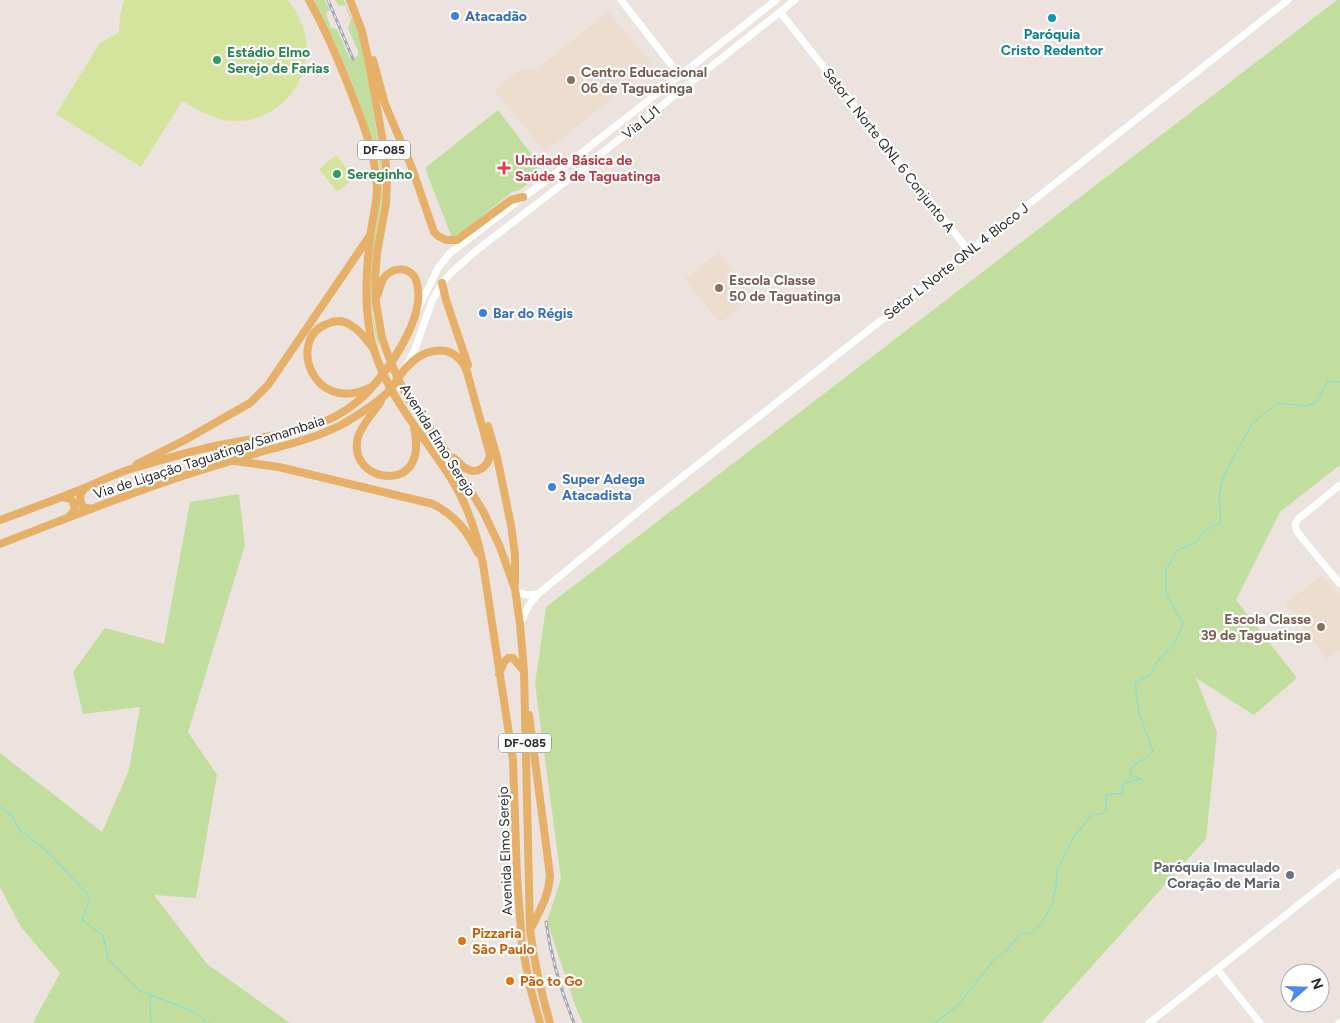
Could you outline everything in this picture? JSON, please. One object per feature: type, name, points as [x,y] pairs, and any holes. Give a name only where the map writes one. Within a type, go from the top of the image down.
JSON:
[{"type":"main road","name":"Avenida Elmo Serejo","points":[[309,0],[344,73],[364,124],[375,166],[377,190],[370,235],[366,298],[368,321],[374,350],[393,392],[452,481],[463,501],[474,526],[483,564],[513,760],[517,877],[522,944],[530,986],[540,1023]]},
{"type":"main road","name":"Avenida Elmo Serejo","points":[[350,0],[362,30],[385,154],[386,204],[376,253],[376,303],[382,338],[390,363],[409,400],[444,448],[483,512],[500,548],[515,590],[524,672],[530,930],[538,980],[550,1023]]},
{"type":"main road","points":[[362,30],[369,46],[385,104],[412,168],[434,232],[438,236],[446,240],[457,240],[511,200],[527,195]]},
{"type":"main road","points":[[132,468],[137,463],[185,440],[250,403],[268,385],[370,235]]},
{"type":"main road","points":[[376,303],[383,280],[390,272],[396,269],[408,270],[413,274],[416,281],[418,291],[417,311]]},
{"type":"main road","points":[[442,283],[497,457],[510,517],[515,555],[515,590]]},
{"type":"main road","name":"Via de Ligação Taguatinga/Samambaia","points":[[0,520],[84,489],[132,468],[215,446],[302,429],[326,422],[358,402],[375,385],[405,341],[417,311]]},
{"type":"main road","points":[[374,350],[355,327],[344,321],[333,321],[320,326],[311,336],[308,348],[308,363],[316,380],[329,390],[341,394],[360,392],[375,385]]},
{"type":"main road","name":"Via de Ligação Taguatinga/Samambaia","points":[[0,544],[175,478],[306,440],[327,432],[362,414],[388,392],[407,366],[418,357],[427,352],[439,350],[456,356],[468,372],[489,447],[489,462],[482,469],[473,471],[467,469],[444,448]]},
{"type":"main road","points":[[388,392],[359,435],[357,446],[363,465],[370,471],[386,476],[409,468],[416,452],[413,422]]},
{"type":"main road","points":[[231,461],[279,467],[433,504],[446,511],[464,529],[483,564]]},
{"type":"main road","points":[[84,489],[79,499],[83,507],[92,509]]},
{"type":"main road","points":[[62,497],[71,499],[75,508],[69,517]]},
{"type":"main road","points":[[499,674],[504,662],[508,658],[513,658],[524,672],[550,876],[546,900],[530,930]]},
{"type":"street","points":[[621,0],[680,76]]},
{"type":"street","name":"Via LJ1","points":[[417,311],[438,268],[449,254],[776,0]]},
{"type":"street","name":"Via LJ1","points":[[407,366],[432,301],[442,283],[452,272],[535,204],[795,0]]},
{"type":"street","name":"Setor L Norte QNL 4 Bloco J","points":[[520,624],[529,605],[538,594],[626,522],[1287,0]]},
{"type":"street","name":"Setor L Norte QNL 6 Conjunto A","points":[[780,12],[969,250]]},
{"type":"street","points":[[727,39],[727,45],[733,49]]},
{"type":"street","points":[[716,48],[718,47],[721,52],[722,58]]},
{"type":"street","points":[[527,195],[529,200],[535,204]]},
{"type":"street","points":[[495,219],[501,222],[505,228]]},
{"type":"street","points":[[1340,485],[1298,519],[1295,523],[1295,528],[1340,584]]},
{"type":"street","points":[[515,590],[527,595],[538,594]]},
{"type":"street","points":[[1148,1023],[1340,872]]},
{"type":"street","points":[[1217,969],[1260,1023]]},
{"type":"shaded area","name":"Centro Educacional 06 de Taguatinga","points":[[608,11],[653,66],[545,152],[494,90],[520,70],[536,70]]},
{"type":"shaded area","name":"Escola Classe 50 de Taguatinga","points":[[719,252],[753,297],[720,323],[685,279]]},
{"type":"shaded area","name":"Escola Classe 39 de Taguatinga","points":[[1322,575],[1340,597],[1340,649],[1327,660],[1285,604]]},
{"type":"green space","name":"Estádio Elmo Serejo de Farias","points":[[124,0],[287,0],[300,18],[306,38],[306,58],[301,78],[290,95],[276,109],[257,118],[228,121],[207,114],[182,101],[141,167],[56,114],[100,43],[119,32]]},
{"type":"green space","points":[[314,0],[325,0],[330,10],[326,13],[331,28],[337,29],[349,57],[355,58],[358,55],[358,51],[348,28],[351,20],[345,5],[339,6],[335,0],[344,0],[352,19],[354,18],[363,46],[383,173],[382,200],[372,258],[371,278],[372,311],[379,345],[371,313],[369,280],[371,248],[381,185],[379,163],[351,80]]},
{"type":"green space","points":[[1337,0],[1340,0],[1340,465],[1280,512],[1236,600],[1297,678],[1254,715],[1196,678],[1217,732],[1206,839],[1041,1023],[583,1023],[576,1008],[547,921],[561,879],[535,684],[546,607]]},
{"type":"green space","points":[[498,110],[535,159],[538,172],[531,182],[512,192],[460,234],[452,238],[425,168]]},
{"type":"green space","name":"Sereginho","points":[[336,155],[354,178],[337,192],[319,169]]},
{"type":"green space","points":[[239,494],[245,545],[188,732],[217,775],[196,898],[154,895],[207,964],[290,1023],[34,1023],[60,973],[21,927],[0,887],[0,753],[102,832],[129,770],[140,707],[83,714],[73,672],[105,628],[164,644],[190,502]]},
{"type":"waterway","points":[[935,1023],[957,1006],[995,959],[1007,950],[1020,934],[1030,933],[1040,925],[1051,907],[1056,888],[1057,870],[1074,837],[1092,814],[1101,814],[1106,810],[1106,795],[1122,793],[1124,783],[1141,779],[1131,775],[1130,770],[1153,751],[1139,713],[1135,683],[1151,675],[1157,662],[1175,642],[1183,624],[1166,594],[1166,570],[1177,550],[1195,543],[1205,530],[1221,523],[1219,496],[1223,477],[1252,424],[1277,403],[1307,406],[1316,402],[1328,381],[1340,382]]},
{"type":"waterway","points":[[0,806],[12,816],[20,830],[50,854],[90,897],[82,920],[103,935],[108,959],[140,991],[192,1011],[209,1023]]},
{"type":"waterway","points":[[150,996],[151,1023]]},
{"type":"railway","points":[[328,0],[353,59]]},
{"type":"railway","points":[[546,922],[557,974],[574,1023]]},
{"type":"place","name":"Atacadão","points":[[455,16]]},
{"type":"place","name":"Paróquia Cristo Redentor","points":[[1052,18]]},
{"type":"place","name":"Estádio Elmo Serejo de Farias","points":[[217,60]]},
{"type":"place","name":"Centro Educacional 06 de Taguatinga","points":[[571,80]]},
{"type":"place","name":"Unidade Básica de Saúde 3 de Taguatinga","points":[[504,168]]},
{"type":"place","name":"Sereginho","points":[[337,174]]},
{"type":"place","name":"Escola Classe 50 de Taguatinga","points":[[719,288]]},
{"type":"place","name":"Bar do Régis","points":[[483,313]]},
{"type":"place","name":"Super Adega Atacadista","points":[[552,487]]},
{"type":"place","name":"Escola Classe 39 de Taguatinga","points":[[1321,627]]},
{"type":"place","name":"Paróquia Imaculado Coração de Maria","points":[[1290,875]]},
{"type":"place","name":"Pizzaria São Paulo","points":[[462,941]]},
{"type":"place","name":"Pão to Go","points":[[510,981]]}]
